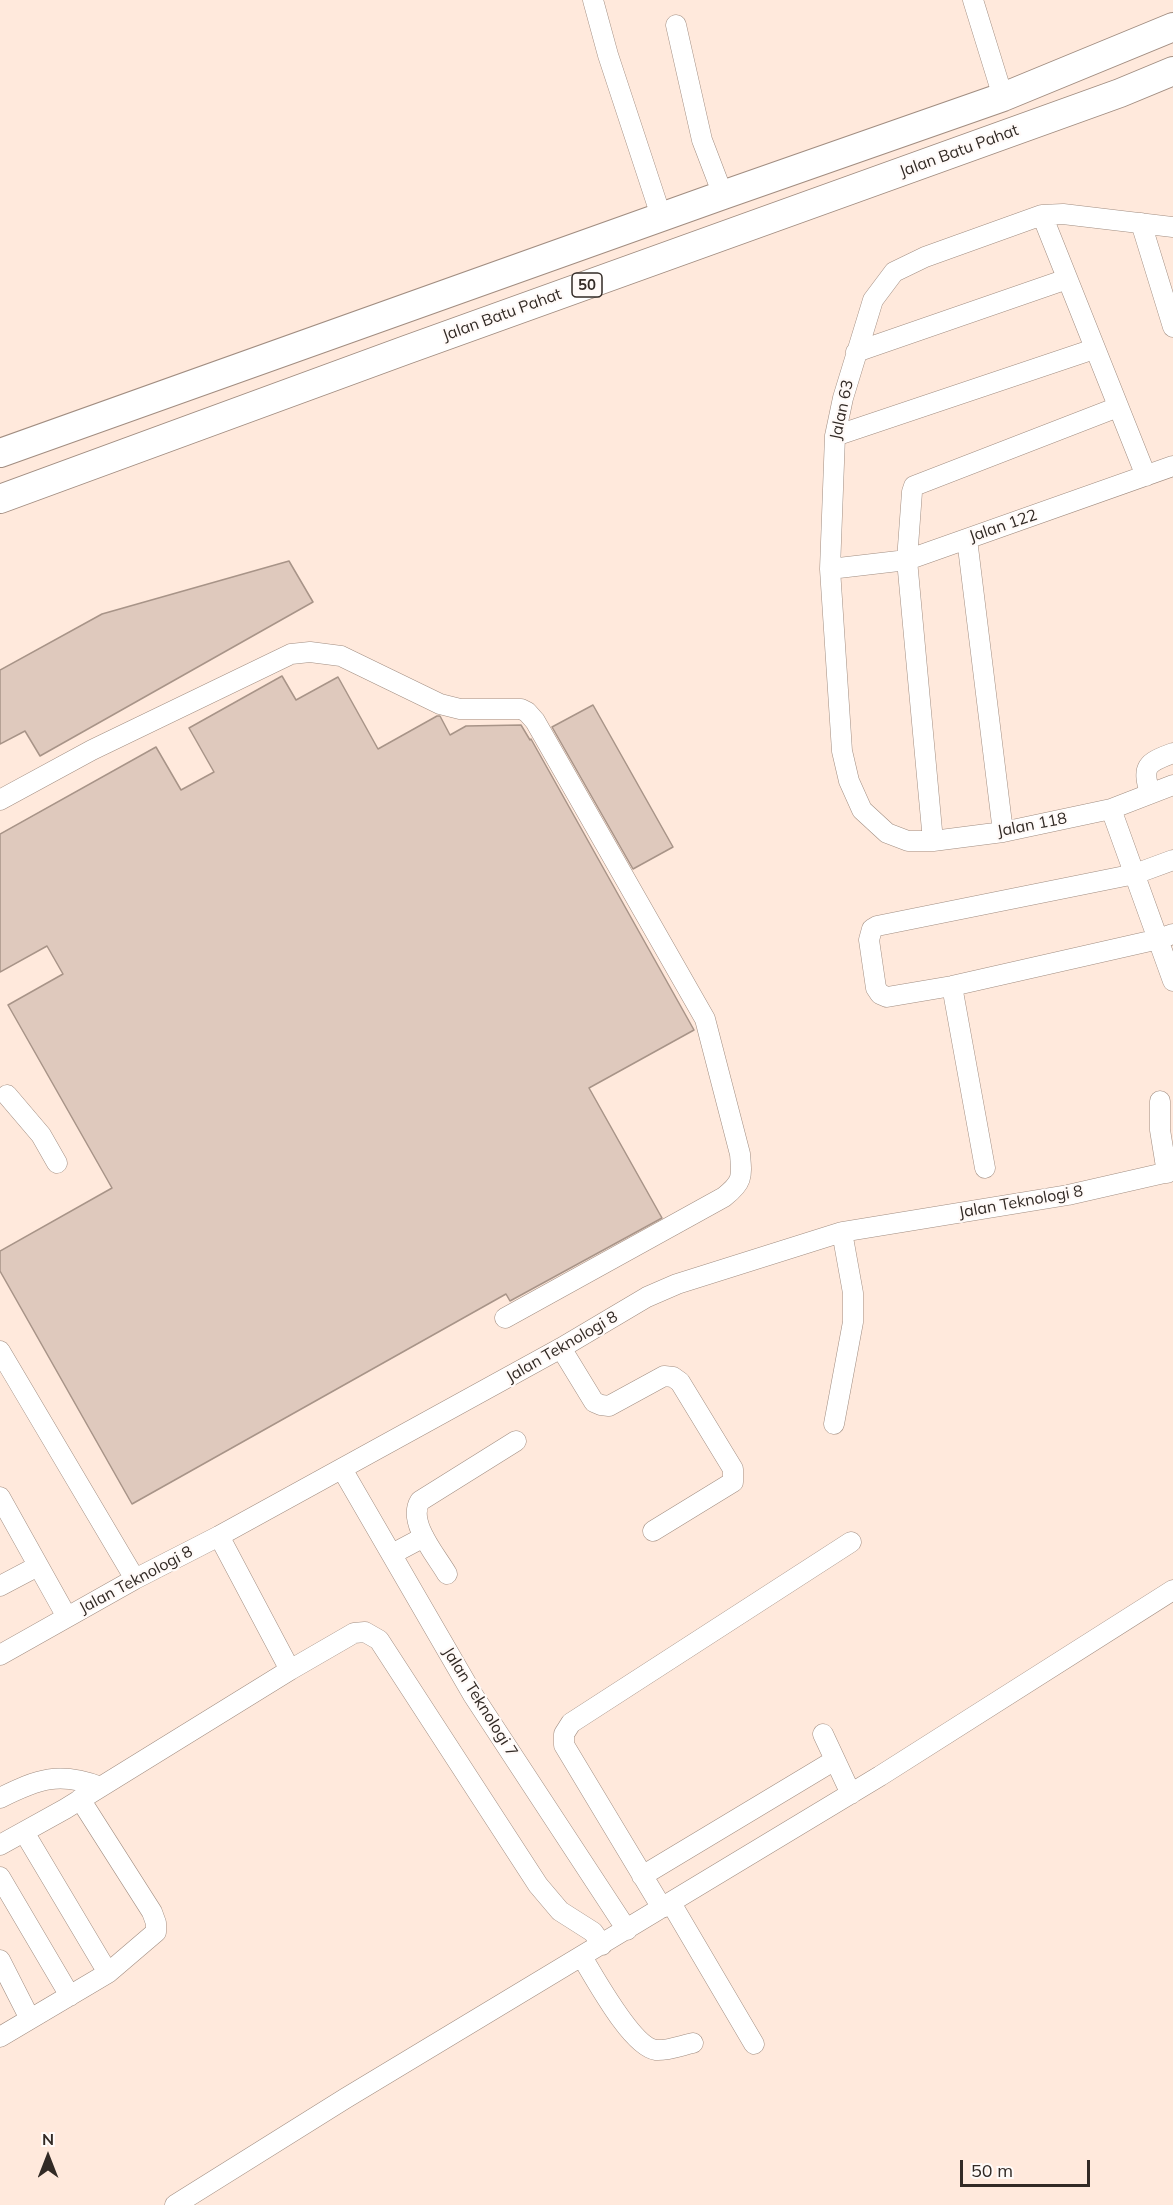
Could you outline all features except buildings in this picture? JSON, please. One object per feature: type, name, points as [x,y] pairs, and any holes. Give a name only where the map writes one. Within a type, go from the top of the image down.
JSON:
[{"type":"highway","name":"50","points":[[0,453],[661,216],[1003,97],[1173,27]]},
{"type":"highway","name":"Jalan Batu Pahat","points":[[0,499],[1120,93],[1173,71]]},
{"type":"street","points":[[593,0],[608,55],[661,216]]},
{"type":"street","points":[[974,0],[1003,97]]},
{"type":"street","points":[[676,25],[702,140],[723,195]]},
{"type":"street","name":"Jalan 63","points":[[887,833],[862,810],[849,781],[843,751],[830,569],[835,436],[843,398],[873,300],[894,272],[925,257],[1042,215],[1063,214],[1173,227]]},
{"type":"street","points":[[1042,215],[1146,476]]},
{"type":"street","points":[[1141,223],[1173,327]]},
{"type":"street","points":[[856,352],[1067,279]]},
{"type":"street","points":[[835,436],[1094,348]]},
{"type":"street","points":[[933,841],[907,560],[914,486],[1118,407]]},
{"type":"street","name":"Jalan 122","points":[[830,569],[907,560],[1173,466]]},
{"type":"street","points":[[967,539],[1003,832]]},
{"type":"street","points":[[0,800],[92,750],[291,654],[310,652],[341,656],[440,704],[460,709],[521,709],[535,720],[705,1019],[740,1154],[742,1177],[736,1188],[724,1197],[505,1317]]},
{"type":"street","points":[[1150,794],[1145,775],[1147,768],[1155,760],[1173,753]]},
{"type":"street","name":"Jalan 118","points":[[887,833],[908,841],[933,841],[1003,832],[1112,809],[1173,785]]},
{"type":"street","points":[[1112,809],[1135,874],[1166,937],[1173,981]]},
{"type":"street","points":[[1166,937],[898,997],[887,997],[880,994],[876,988],[869,940],[872,929],[1135,874],[1173,860]]},
{"type":"street","points":[[952,986],[985,1168]]},
{"type":"street","points":[[2,1092],[41,1135],[57,1163]]},
{"type":"street","points":[[1160,1101],[1160,1131],[1170,1172]]},
{"type":"street","name":"Jalan Teknologi 8","points":[[0,1655],[135,1579],[342,1469],[647,1298],[677,1284],[842,1232],[1068,1196],[1170,1172]]},
{"type":"street","points":[[834,1424],[853,1322],[853,1293],[842,1232]]},
{"type":"street","points":[[561,1348],[594,1402],[601,1405],[609,1406],[664,1376],[673,1377],[680,1382],[733,1469],[733,1482],[653,1531]]},
{"type":"street","points":[[0,1351],[135,1579]]},
{"type":"street","points":[[447,1574],[416,1521],[416,1507],[420,1501],[516,1441]]},
{"type":"street","name":"Jalan Teknologi 7","points":[[342,1469],[473,1695],[627,1930]]},
{"type":"street","points":[[0,1497],[67,1617]]},
{"type":"street","points":[[219,1536],[290,1670]]},
{"type":"street","points":[[392,1554],[424,1537]]},
{"type":"street","points":[[753,2044],[667,1906],[642,1876],[564,1745],[564,1734],[571,1723],[851,1542]]},
{"type":"street","points":[[0,1586],[38,1566]]},
{"type":"street","points":[[175,2205],[346,2098],[851,1794],[1173,1590]]},
{"type":"street","points":[[0,1845],[101,1787],[290,1670],[354,1633],[365,1632],[379,1640],[538,1885],[560,1911],[593,1932],[602,1945]]},
{"type":"street","points":[[823,1734],[851,1794]]},
{"type":"street","points":[[642,1876],[835,1760]]},
{"type":"street","points":[[0,1798],[33,1781],[49,1779],[81,1779],[101,1787]]},
{"type":"street","points":[[0,2037],[108,1973],[156,1932],[152,1912],[80,1799]]},
{"type":"street","points":[[24,1832],[108,1973]]},
{"type":"street","points":[[0,1877],[70,1996]]},
{"type":"street","points":[[582,1957],[629,2030],[641,2043],[656,2050],[693,2043]]},
{"type":"street","points":[[0,1960],[30,2019]]}]
